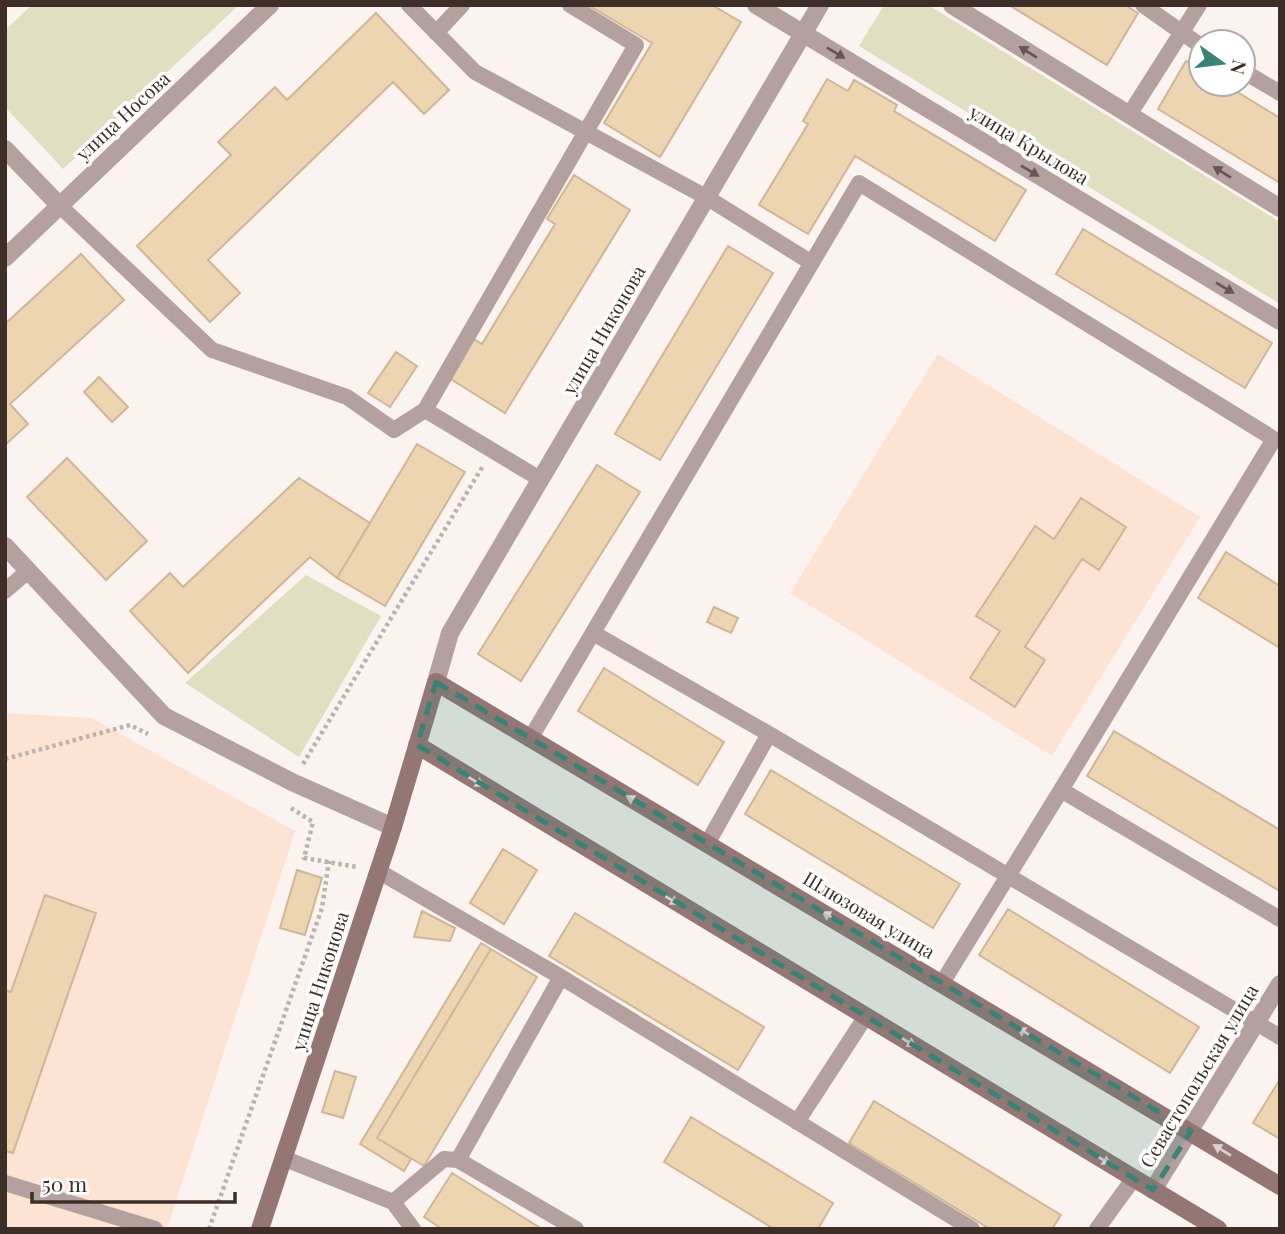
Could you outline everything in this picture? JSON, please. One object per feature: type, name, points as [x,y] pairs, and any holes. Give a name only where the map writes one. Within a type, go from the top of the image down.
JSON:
[{"type":"main road","name":"Шлюзовая улица","points":[[436,682],[1280,1186]]},
{"type":"main road","name":"улица Никонова","points":[[260,1229],[393,827],[436,682]]},
{"type":"main road","points":[[417,745],[1218,1229]]},
{"type":"street","name":"улица Носова","points":[[5,258],[270,5]]},
{"type":"street","name":"улица Крылова","points":[[756,5],[1280,321]]},
{"type":"street","name":"улица Никонова","points":[[436,682],[450,633],[820,5]]},
{"type":"street","points":[[951,5],[1280,208]]},
{"type":"street","points":[[5,149],[59,205]]},
{"type":"street","points":[[5,546],[164,716],[292,782],[393,827]]},
{"type":"street","name":"Севастопольская улица","points":[[1153,1190],[1280,984]]},
{"type":"lane","points":[[409,5],[475,72],[706,197],[812,263]]},
{"type":"lane","points":[[436,33],[462,5]]},
{"type":"lane","points":[[59,205],[212,350],[347,397],[394,430],[425,410],[636,45],[570,5]]},
{"type":"lane","points":[[1143,5],[1187,37]]},
{"type":"lane","points":[[1129,115],[1199,5]]},
{"type":"lane","points":[[1257,79],[1280,93]]},
{"type":"lane","points":[[530,739],[859,183],[1278,437],[942,983]]},
{"type":"lane","points":[[425,410],[540,479]]},
{"type":"lane","points":[[5,591],[28,571]]},
{"type":"lane","points":[[593,633],[769,734],[1280,1037]]},
{"type":"lane","points":[[707,844],[769,734]]},
{"type":"lane","points":[[1061,790],[1280,919]]},
{"type":"lane","points":[[378,871],[561,977],[972,1229]]},
{"type":"lane","points":[[458,1160],[561,977]]},
{"type":"lane","points":[[797,1122],[866,1016]]},
{"type":"lane","points":[[283,1158],[393,1202],[413,1229]]},
{"type":"lane","points":[[393,1202],[444,1159],[458,1160],[576,1229]]},
{"type":"lane","points":[[1097,1229],[1134,1178]]},
{"type":"lane","points":[[5,1182],[155,1229]]},
{"type":"path","points":[[378,871],[304,858],[313,822],[282,803],[292,782],[493,450]]},
{"type":"path","points":[[5,759],[130,725],[153,737]]},
{"type":"path","points":[[209,1229],[322,908],[329,862]]},
{"type":"highlighted area","points":[[436,682],[1191,1131],[1153,1190],[417,745]]},
{"type":"shaded area","points":[[32,5],[239,5],[63,169],[5,107],[5,30]]},
{"type":"shaded area","points":[[884,5],[928,5],[1280,222],[1280,304],[859,46]]},
{"type":"shaded area","points":[[938,354],[1200,517],[1052,756],[790,593]]},
{"type":"shaded area","points":[[306,575],[381,616],[299,757],[185,683]]},
{"type":"shaded area","points":[[5,713],[92,718],[295,831],[167,1229],[5,1229]]},
{"type":"building","points":[[588,5],[712,5],[741,22],[660,157],[604,123],[652,43]]},
{"type":"building","points":[[1009,5],[1125,5],[1138,13],[1107,65]]},
{"type":"building","points":[[376,13],[449,90],[424,114],[393,82],[208,260],[240,293],[210,322],[137,246],[231,155],[218,142],[275,87],[287,100]]},
{"type":"building","points":[[1186,61],[1187,98],[1247,98],[1280,118],[1280,183],[1158,109]]},
{"type":"building","points":[[827,79],[848,91],[854,80],[897,105],[894,111],[1026,190],[995,241],[855,156],[808,234],[759,205],[808,124],[803,121]]},
{"type":"building","points":[[574,175],[630,210],[505,413],[449,378],[474,339],[482,344],[555,224],[547,219]]},
{"type":"building","points":[[1083,229],[1272,343],[1245,388],[1056,274]]},
{"type":"building","points":[[728,246],[773,273],[660,460],[615,434]]},
{"type":"building","points":[[81,254],[124,300],[10,404],[28,424],[5,445],[5,324]]},
{"type":"building","points":[[396,352],[417,366],[390,407],[368,393]]},
{"type":"building","points":[[99,377],[128,407],[112,422],[84,392]]},
{"type":"building","points":[[417,444],[465,472],[385,606],[337,578]]},
{"type":"building","points":[[67,458],[147,541],[106,580],[27,497]]},
{"type":"building","points":[[597,465],[640,492],[521,681],[478,654]]},
{"type":"building","points":[[299,478],[370,523],[337,578],[310,557],[188,673],[130,611],[170,573],[183,587]]},
{"type":"building","points":[[1081,498],[1126,527],[1099,570],[1082,559],[1025,647],[1045,660],[1015,707],[970,678],[1000,631],[976,616],[1035,526],[1054,539]]},
{"type":"building","points":[[1226,552],[1280,586],[1280,648],[1198,598]]},
{"type":"building","points":[[714,607],[738,618],[731,633],[707,622]]},
{"type":"building","points":[[604,668],[724,742],[698,785],[578,711]]},
{"type":"building","points":[[1114,731],[1280,830],[1278,890],[1087,776]]},
{"type":"building","points":[[771,770],[960,884],[933,928],[745,814]]},
{"type":"building","points":[[503,849],[537,870],[504,924],[470,903]]},
{"type":"building","points":[[297,870],[322,878],[305,935],[280,928]]},
{"type":"building","points":[[45,895],[96,913],[13,1153],[5,1151],[5,990],[11,992]]},
{"type":"building","points":[[1008,909],[1199,1027],[1170,1073],[979,955]]},
{"type":"building","points":[[422,911],[455,928],[450,941],[414,937]]},
{"type":"building","points":[[575,913],[764,1027],[738,1070],[549,956]]},
{"type":"building","points":[[481,943],[491,949],[377,1138],[411,1159],[404,1171],[360,1144]]},
{"type":"building","points":[[491,949],[537,977],[424,1166],[377,1138]]},
{"type":"building","points":[[335,1071],[356,1077],[343,1118],[322,1112]]},
{"type":"building","points":[[1280,1079],[1280,1139],[1253,1123]]},
{"type":"building","points":[[874,1101],[1061,1215],[1052,1229],[990,1229],[849,1143]]},
{"type":"building","points":[[691,1117],[833,1203],[818,1229],[774,1229],[664,1162]]},
{"type":"building","points":[[452,1173],[542,1229],[442,1229],[424,1217]]}]
